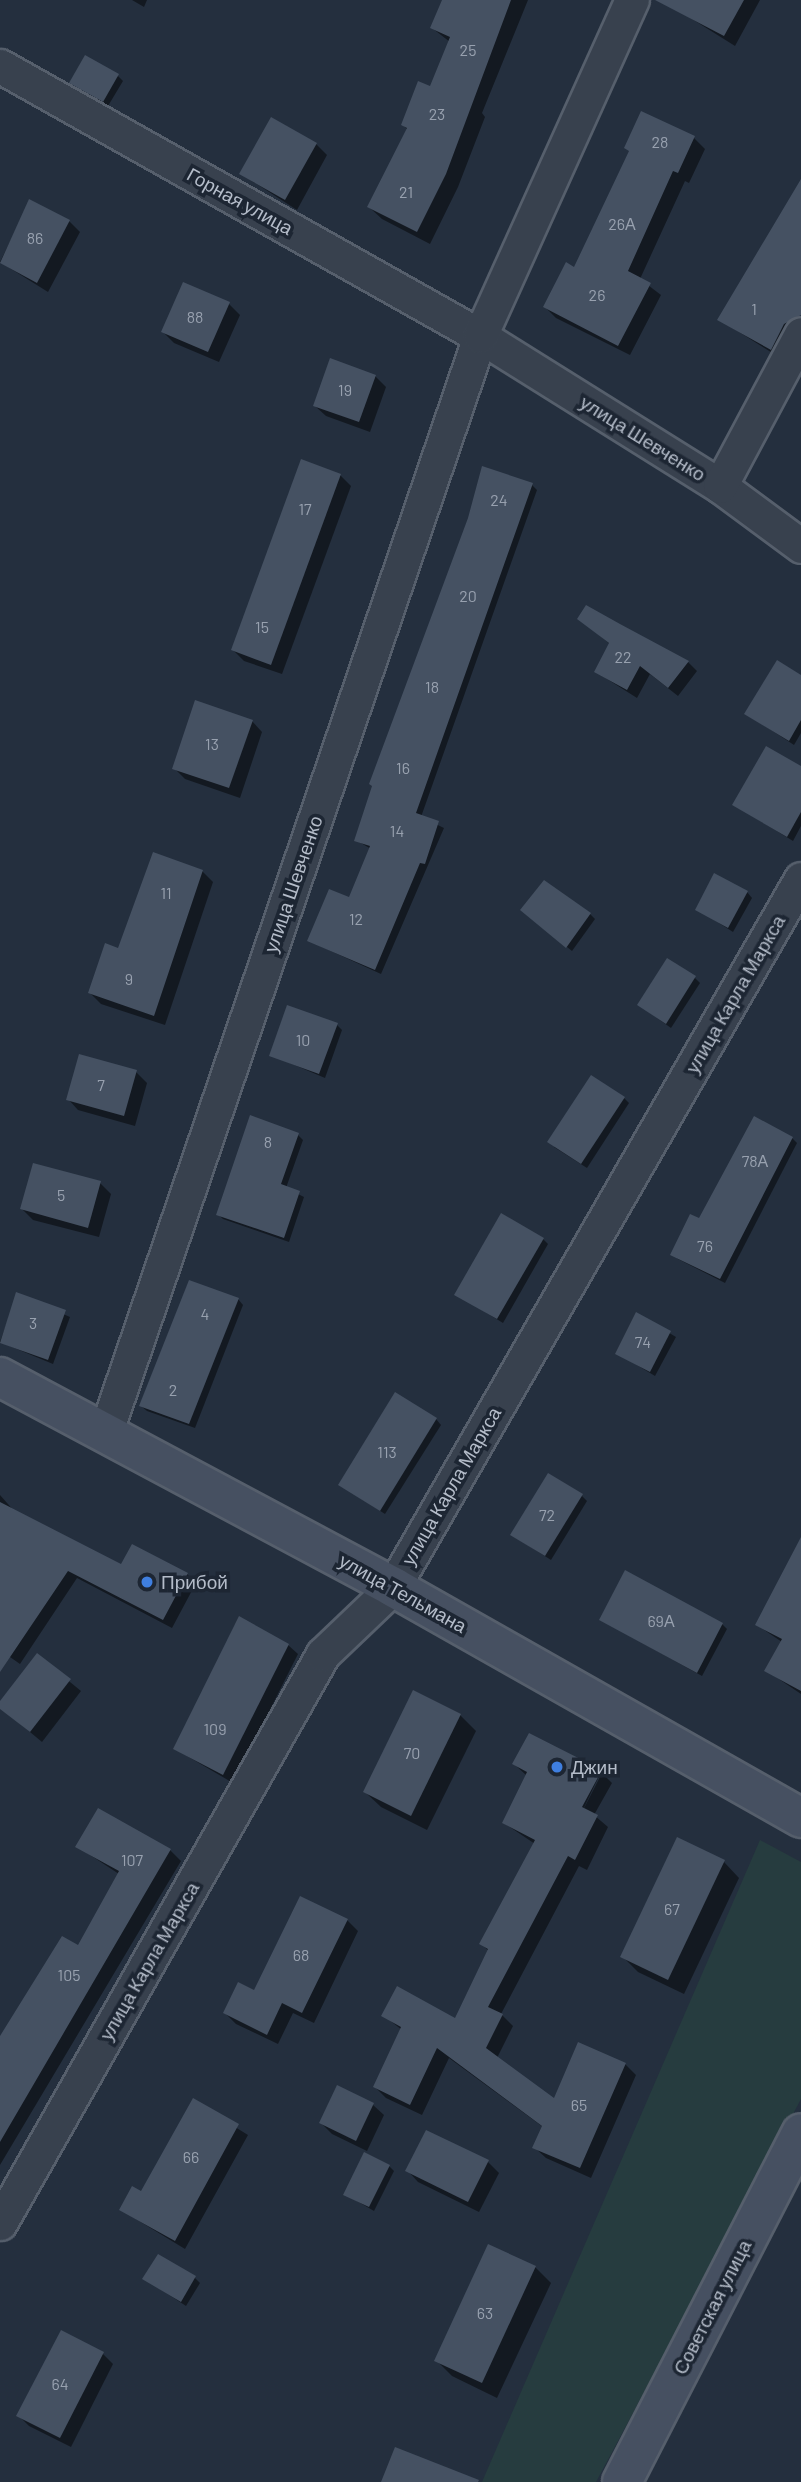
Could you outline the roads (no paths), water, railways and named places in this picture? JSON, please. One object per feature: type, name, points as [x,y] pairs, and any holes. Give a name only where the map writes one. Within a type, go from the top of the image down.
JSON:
[{"type":"street","name":"улица Шевченко","points":[[106,1431],[480,336],[632,0]]},
{"type":"street","name":"Горная улица","points":[[0,66],[480,336]]},
{"type":"street","points":[[720,486],[801,334]]},
{"type":"street","name":"улица Шевченко","points":[[480,336],[720,486],[801,546]]},
{"type":"street","name":"улица Карла Маркса","points":[[0,2223],[323,1654],[393,1587],[801,879]]},
{"type":"street","name":"улица Тельмана","points":[[0,1377],[106,1431],[393,1587],[801,1818]]},
{"type":"street","name":"Советская улица","points":[[622,2482],[801,2133]]},
{"type":"place","name":"Прибой","points":[[147,1582]]},
{"type":"place","name":"Джин","points":[[557,1767]]}]
